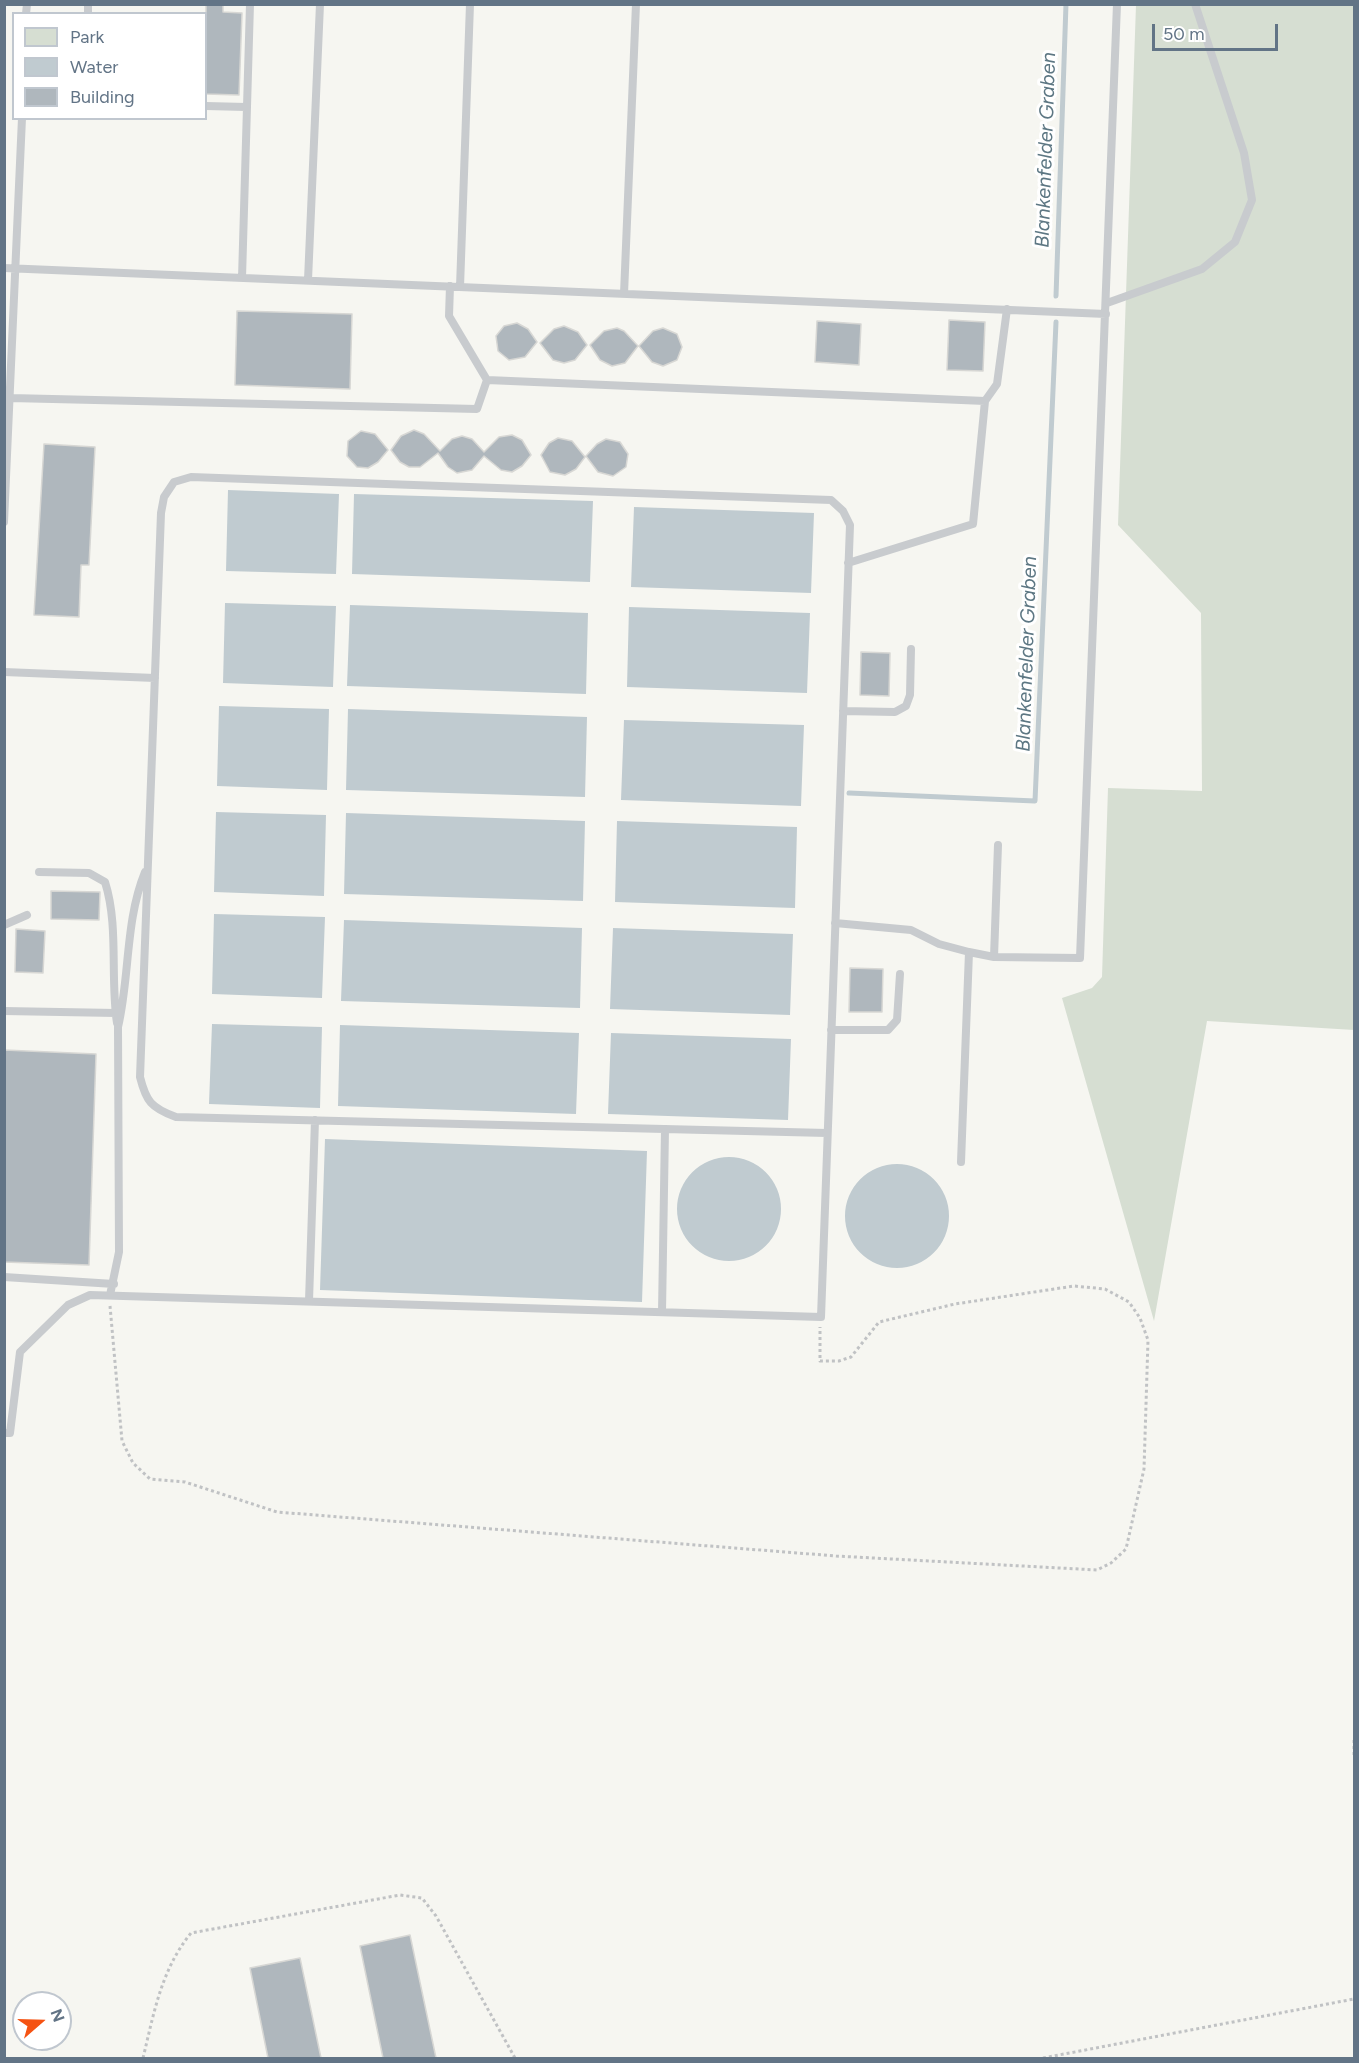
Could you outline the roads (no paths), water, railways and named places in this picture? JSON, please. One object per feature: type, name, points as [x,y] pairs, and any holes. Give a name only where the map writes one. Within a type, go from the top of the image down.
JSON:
[{"type":"lane","points":[[242,278],[250,4]]},
{"type":"lane","points":[[308,280],[320,4]]},
{"type":"lane","points":[[460,287],[470,4]]},
{"type":"lane","points":[[624,294],[636,4]]},
{"type":"lane","points":[[835,923],[911,930],[939,944],[994,957],[1080,958],[1117,4]]},
{"type":"lane","points":[[1107,303],[1202,269],[1235,242],[1252,200],[1244,153],[1195,4]]},
{"type":"lane","points":[[207,106],[246,107]]},
{"type":"lane","points":[[4,522],[22,120]]},
{"type":"lane","points":[[4,268],[1106,314]]},
{"type":"lane","points":[[450,286],[449,316],[488,380]]},
{"type":"lane","points":[[848,563],[973,524],[985,401],[997,384],[1007,309]]},
{"type":"lane","points":[[10,398],[477,409],[488,380]]},
{"type":"lane","points":[[488,380],[985,401]]},
{"type":"lane","points":[[4,1433],[10,1433],[20,1352],[68,1305],[90,1295],[821,1317],[850,525],[843,510],[831,500],[191,477],[174,482],[164,496],[161,513],[140,1077],[145,1097],[159,1111],[176,1117],[827,1133]]},
{"type":"lane","points":[[843,711],[896,712],[906,706],[910,695],[912,649]]},
{"type":"lane","points":[[4,672],[155,678]]},
{"type":"lane","points":[[994,957],[998,845]]},
{"type":"lane","points":[[118,1027],[126,996],[135,897],[147,867]]},
{"type":"lane","points":[[39,872],[89,873],[105,882],[111,902],[113,993],[118,1027],[116,1131],[120,1198],[118,1252],[114,1284],[110,1295]]},
{"type":"lane","points":[[4,925],[27,915]]},
{"type":"lane","points":[[962,1162],[969,952]]},
{"type":"lane","points":[[831,1030],[888,1030],[897,1020],[900,974]]},
{"type":"lane","points":[[4,1011],[116,1013]]},
{"type":"lane","points":[[309,1301],[315,1120]]},
{"type":"lane","points":[[662,1312],[665,1129]]},
{"type":"lane","points":[[4,1277],[114,1284]]},
{"type":"water","points":[[228,490],[339,494],[336,574],[226,571]]},
{"type":"water","points":[[354,494],[593,501],[590,582],[352,574]]},
{"type":"water","points":[[634,507],[814,513],[811,593],[631,587]]},
{"type":"water","points":[[225,603],[336,606],[333,687],[223,683]]},
{"type":"water","points":[[350,605],[588,613],[586,694],[347,686]]},
{"type":"water","points":[[629,607],[810,613],[807,693],[627,687]]},
{"type":"water","points":[[219,706],[329,709],[327,790],[217,786]]},
{"type":"water","points":[[348,709],[587,717],[585,797],[346,790]]},
{"type":"water","points":[[624,720],[804,725],[801,806],[621,800]]},
{"type":"water","points":[[216,812],[326,815],[324,896],[214,892]]},
{"type":"water","points":[[346,813],[585,821],[583,901],[344,894]]},
{"type":"water","points":[[617,821],[797,827],[795,908],[615,902]]},
{"type":"water","points":[[214,914],[325,917],[322,998],[212,994]]},
{"type":"water","points":[[344,920],[582,928],[580,1008],[341,1001]]},
{"type":"water","points":[[613,928],[793,934],[790,1015],[610,1009]]},
{"type":"water","points":[[212,1024],[322,1027],[320,1108],[209,1104]]},
{"type":"water","points":[[340,1025],[579,1033],[576,1114],[338,1106]]},
{"type":"water","points":[[611,1033],[791,1039],[788,1120],[608,1114]]},
{"type":"water","points":[[325,1139],[647,1151],[642,1302],[320,1290]]},
{"type":"water","points":[[729,1157],[749,1161],[766,1172],[777,1189],[781,1209],[777,1229],[766,1246],[749,1257],[729,1261],[709,1257],[692,1246],[681,1229],[677,1209],[681,1189],[692,1172],[709,1161]]},
{"type":"water","points":[[897,1164],[917,1168],[934,1179],[945,1196],[949,1216],[945,1236],[934,1253],[917,1264],[897,1268],[877,1264],[860,1253],[849,1236],[845,1216],[849,1196],[860,1179],[877,1168]]},
{"type":"waterway","name":"Blankenfelder Graben","points":[[1056,296],[1066,4]]},
{"type":"waterway","name":"Blankenfelder Graben","points":[[849,793],[1035,801],[1056,322]]}]
